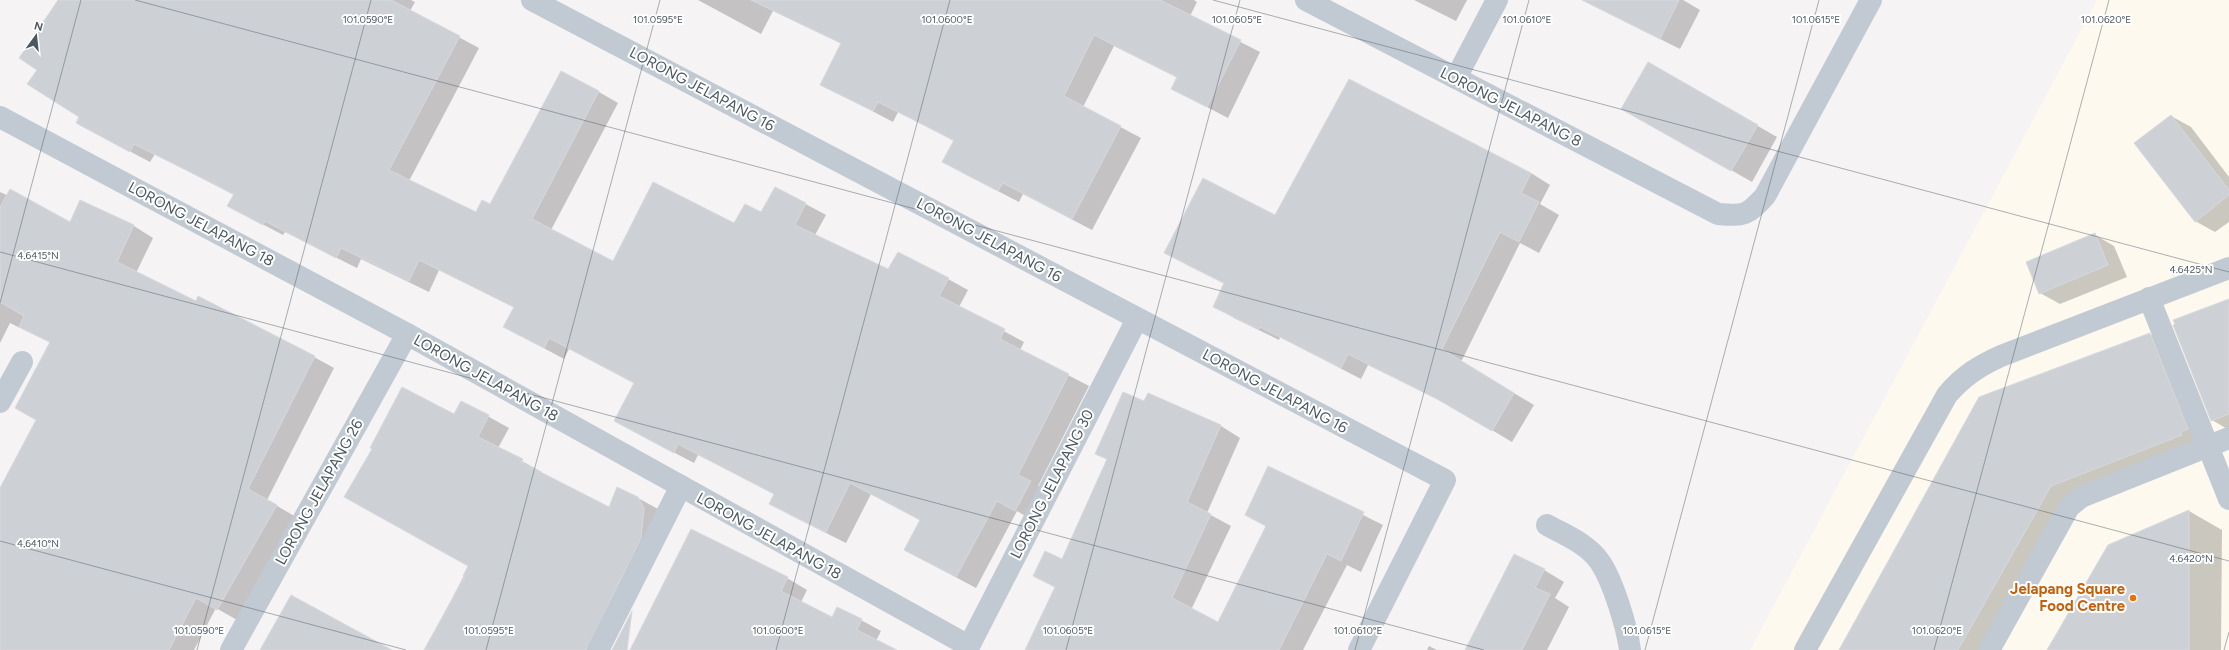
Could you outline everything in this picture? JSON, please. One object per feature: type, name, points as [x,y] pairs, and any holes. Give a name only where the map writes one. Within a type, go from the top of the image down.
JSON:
[{"type":"street","name":"LORONG JELAPANG 16","points":[[532,0],[1445,480],[1360,650]]},
{"type":"street","name":"LORONG JELAPANG 8","points":[[1306,0],[1718,214],[1738,216],[1752,211],[1765,196],[1871,0]]},
{"type":"street","points":[[1456,78],[1497,0]]},
{"type":"street","name":"LORONG JELAPANG 18","points":[[0,117],[407,334],[968,648]]},
{"type":"street","points":[[1805,650],[1947,395],[1961,378],[1978,366],[2001,356],[2229,268]]},
{"type":"street","points":[[2149,298],[2229,499]]},
{"type":"street","name":"LORONG JELAPANG 30","points":[[968,648],[1137,319]]},
{"type":"street","name":"LORONG JELAPANG 26","points":[[231,650],[407,334]]},
{"type":"street","points":[[0,402],[22,362]]},
{"type":"street","points":[[1989,650],[2069,507],[2081,497],[2229,438]]},
{"type":"street","points":[[598,650],[681,486]]},
{"type":"street","points":[[1547,525],[1581,544],[1600,562],[1614,592],[1628,637],[1630,650]]},
{"type":"shaded area","points":[[2097,0],[2229,0],[2229,650],[1750,650]]},
{"type":"building","points":[[58,0],[391,0],[460,36],[389,170],[476,212],[482,200],[490,204],[561,71],[599,91],[532,219],[613,261],[653,182],[734,223],[745,204],[761,212],[775,187],[806,203],[795,225],[888,269],[898,252],[949,278],[939,296],[1005,329],[1000,339],[1069,374],[1018,475],[1031,481],[1015,511],[997,501],[956,577],[904,550],[920,520],[850,483],[826,532],[769,504],[774,494],[678,444],[674,453],[614,421],[634,383],[549,338],[544,348],[503,327],[514,307],[419,260],[409,281],[341,248],[336,258],[265,221],[263,225],[227,206],[234,194],[134,144],[130,152],[76,123],[79,117],[27,84],[37,70],[19,58]]},
{"type":"building","points":[[751,0],[1160,0],[1241,40],[1207,107],[1171,89],[1177,77],[1094,35],[1064,96],[1121,126],[1072,219],[1003,183],[998,191],[942,162],[954,140],[878,102],[873,111],[820,85],[841,43]]},
{"type":"building","points":[[1582,0],[1679,0],[1660,39]]},
{"type":"building","points":[[1648,62],[1758,125],[1731,171],[1621,109]]},
{"type":"building","points":[[1349,79],[1531,173],[1521,193],[1539,202],[1519,242],[1500,232],[1442,349],[1514,393],[1492,431],[1437,399],[1348,354],[1341,368],[1260,327],[1259,329],[1213,307],[1224,283],[1164,253],[1203,178],[1275,215]]},
{"type":"building","points":[[2171,115],[2229,190],[2229,195],[2195,222],[2134,143]]},
{"type":"building","points":[[10,189],[70,222],[80,200],[134,225],[117,262],[196,301],[198,296],[315,356],[248,489],[277,505],[217,610],[196,598],[169,650],[0,650],[0,488],[36,420],[15,408],[50,342],[19,327],[24,316],[0,302],[0,207]]},
{"type":"building","points":[[2095,233],[2108,265],[2039,294],[2026,262]]},
{"type":"building","points":[[2229,299],[2229,414],[2211,421],[2173,325],[2175,324],[2173,320]]},
{"type":"building","points":[[2150,333],[2188,429],[2181,432],[2182,435],[2051,486],[1958,650],[1839,650],[1979,397]]},
{"type":"building","points":[[402,387],[454,414],[461,401],[489,415],[478,437],[523,459],[521,462],[609,507],[617,487],[638,497],[644,508],[641,538],[586,650],[424,650],[465,576],[463,576],[468,566],[344,497],[372,449],[370,448]]},
{"type":"building","points":[[1123,392],[1144,401],[1148,393],[1221,425],[1187,502],[1211,514],[1172,598],[1218,622],[1266,526],[1245,515],[1268,466],[1364,512],[1341,561],[1327,554],[1279,650],[1025,650],[1055,587],[1033,576],[1045,551],[1062,559],[1107,459],[1095,454]]},
{"type":"building","name":"Jelapang Square Food Centre","points":[[2189,510],[2189,650],[2047,650],[2108,545]]},
{"type":"building","points":[[691,529],[788,577],[781,591],[832,617],[837,607],[862,619],[857,630],[897,650],[630,650]]},
{"type":"building","points":[[1514,554],[1545,569],[1535,588],[1550,594],[1522,650],[1465,650]]},
{"type":"building","points":[[291,595],[392,650],[260,650]]},
{"type":"building","points":[[632,611],[627,650],[612,650]]},
{"type":"place","name":"Jelapang Square Food Centre","points":[[2133,598]]}]
